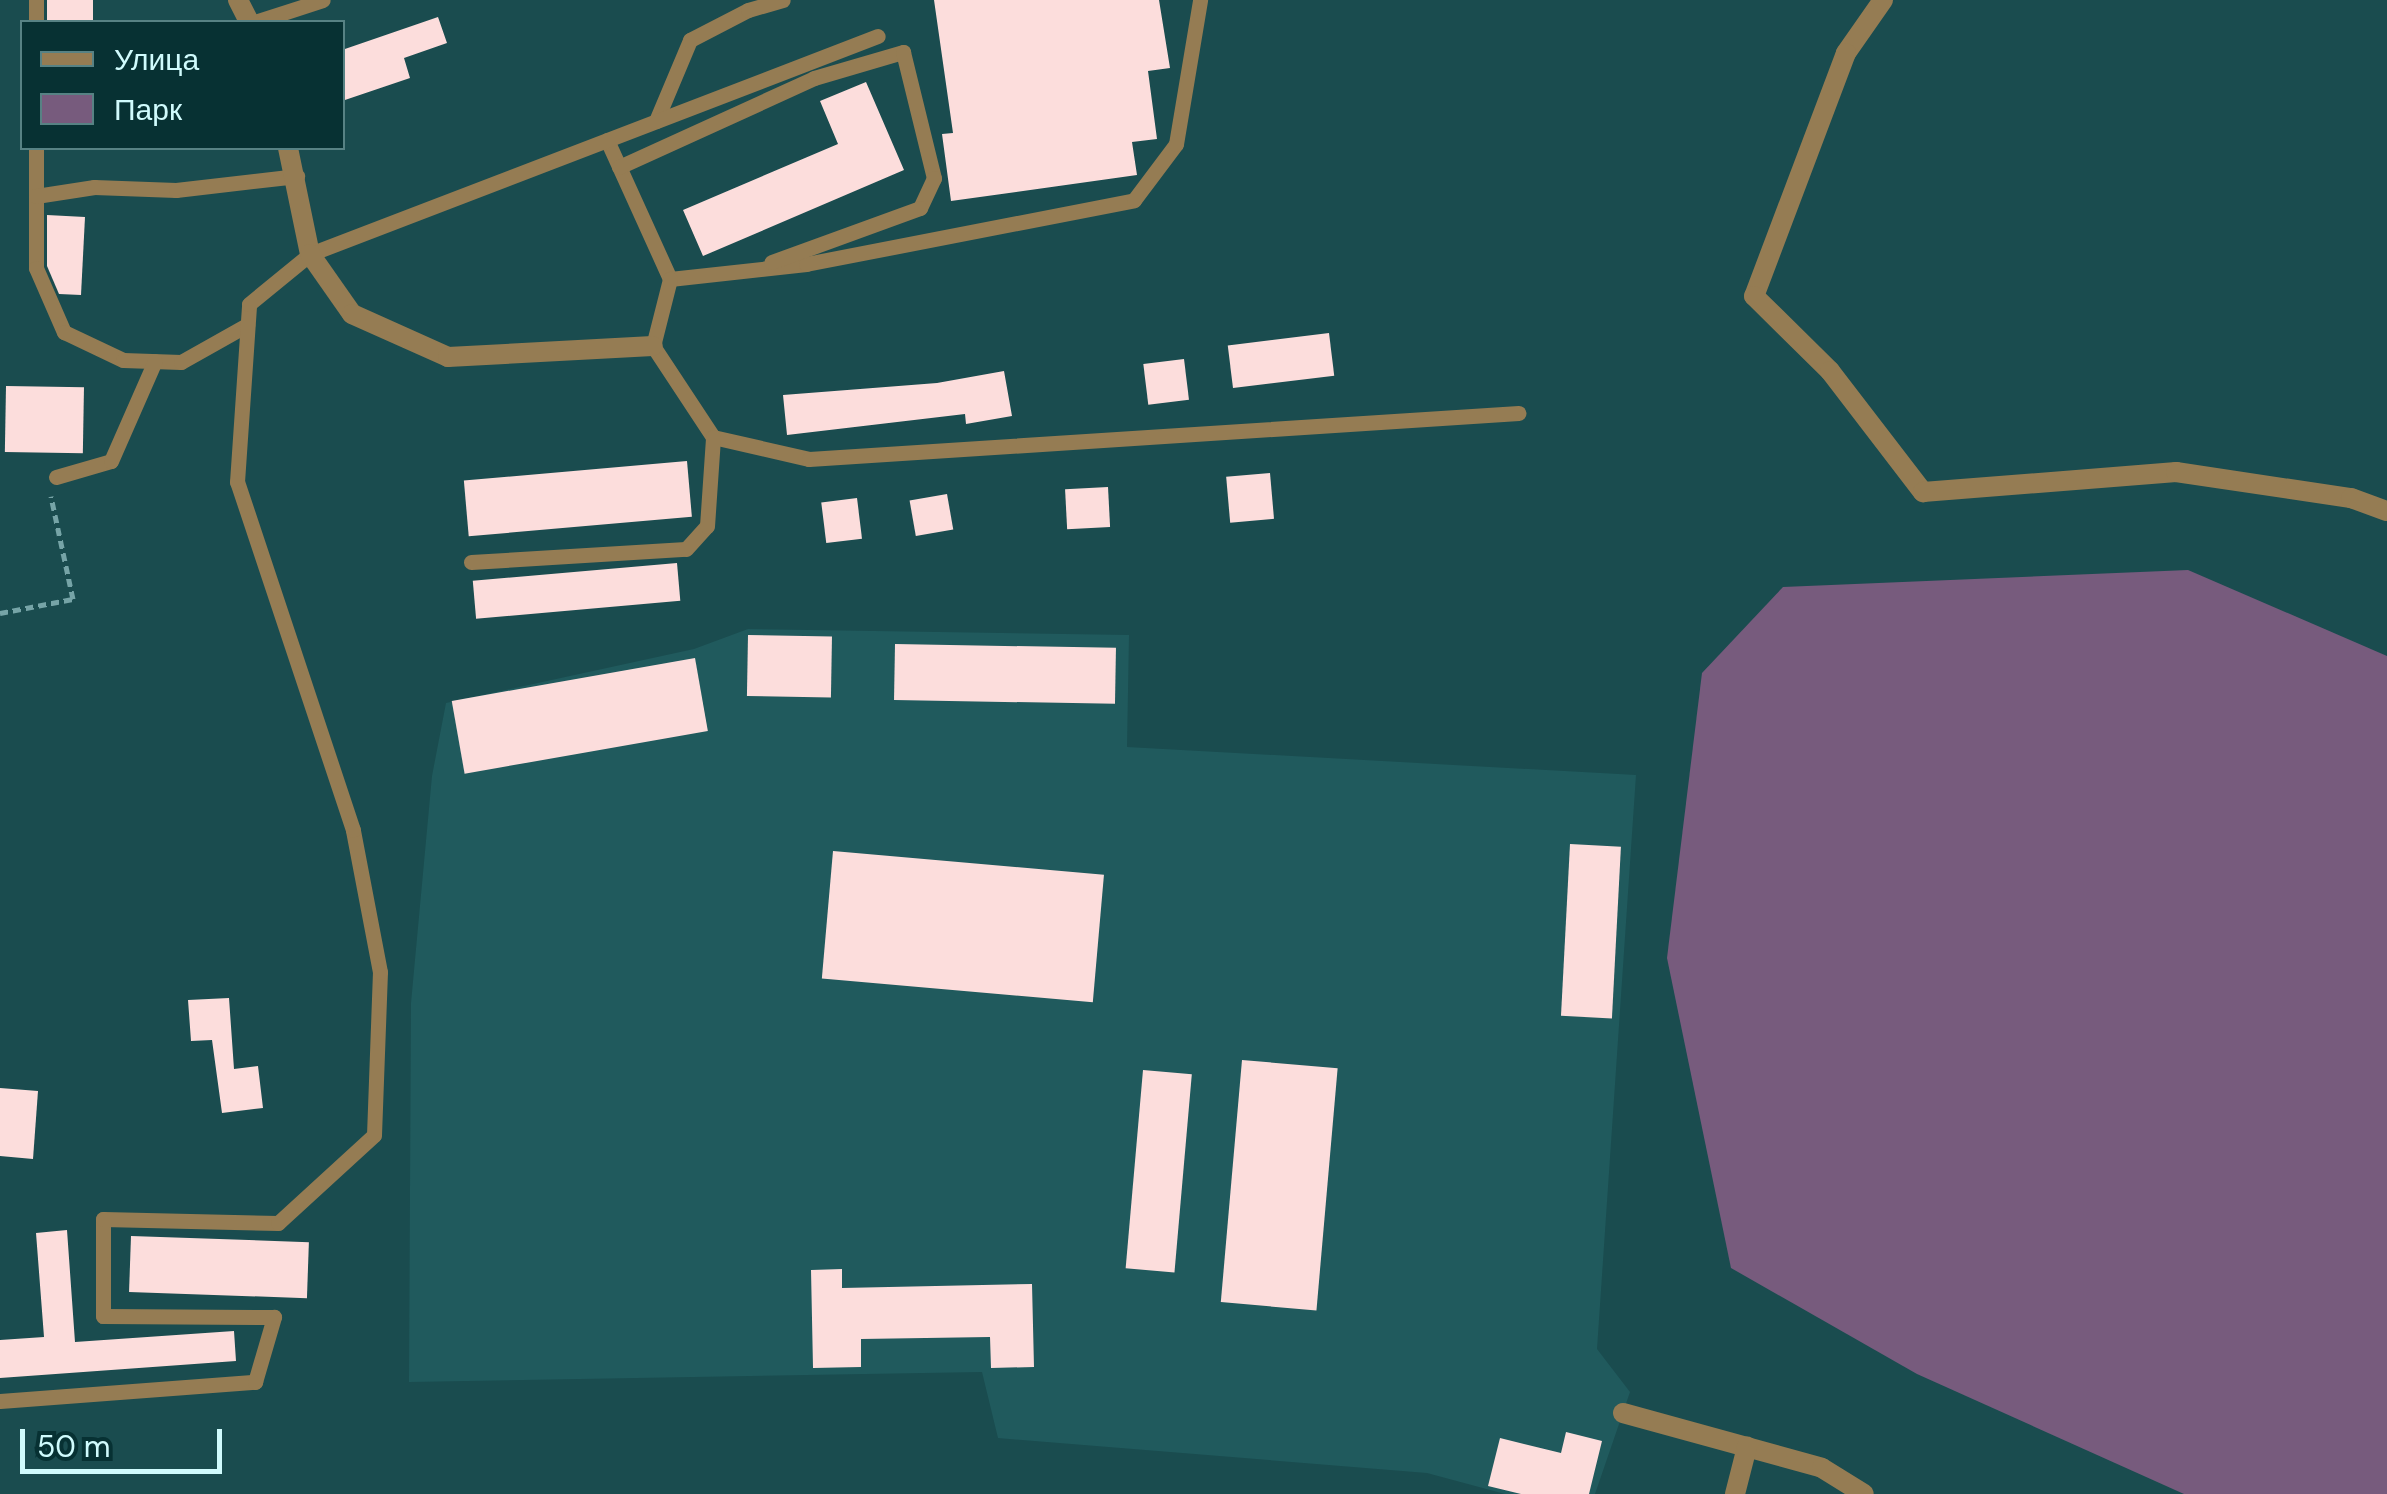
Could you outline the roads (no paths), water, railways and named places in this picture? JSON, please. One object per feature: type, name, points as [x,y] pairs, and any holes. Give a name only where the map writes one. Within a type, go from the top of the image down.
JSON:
[{"type":"street","points":[[1883,0],[1846,54],[1754,296],[1830,371],[1923,492],[2176,472],[2351,498],[2387,512]]},
{"type":"street","points":[[289,150],[310,254],[352,314],[448,357],[653,346]]},
{"type":"street","points":[[1622,1414],[1822,1468],[1864,1494]]},
{"type":"street","points":[[1734,1494],[1747,1447]]},
{"type":"lane","points":[[258,20],[322,0]]},
{"type":"lane","points":[[656,121],[690,40],[783,0]]},
{"type":"lane","points":[[670,279],[750,270],[1134,200],[1176,144],[1200,0]]},
{"type":"lane","points":[[0,1401],[256,1382],[274,1317],[103,1316],[103,1220],[278,1223],[374,1135],[380,972],[354,830],[238,482],[249,304],[310,254],[878,36]]},
{"type":"lane","points":[[619,167],[814,78],[903,52],[934,178],[920,208],[750,270]]},
{"type":"lane","points":[[471,562],[686,549],[707,526],[713,437],[653,346],[670,279],[607,140]]},
{"type":"lane","points":[[36,150],[36,268],[64,332],[122,360],[181,362],[248,326]]},
{"type":"lane","points":[[36,196],[94,186],[176,190],[297,176]]},
{"type":"lane","points":[[56,476],[112,461],[155,362]]},
{"type":"lane","points":[[713,437],[809,458],[1519,413]]}]
